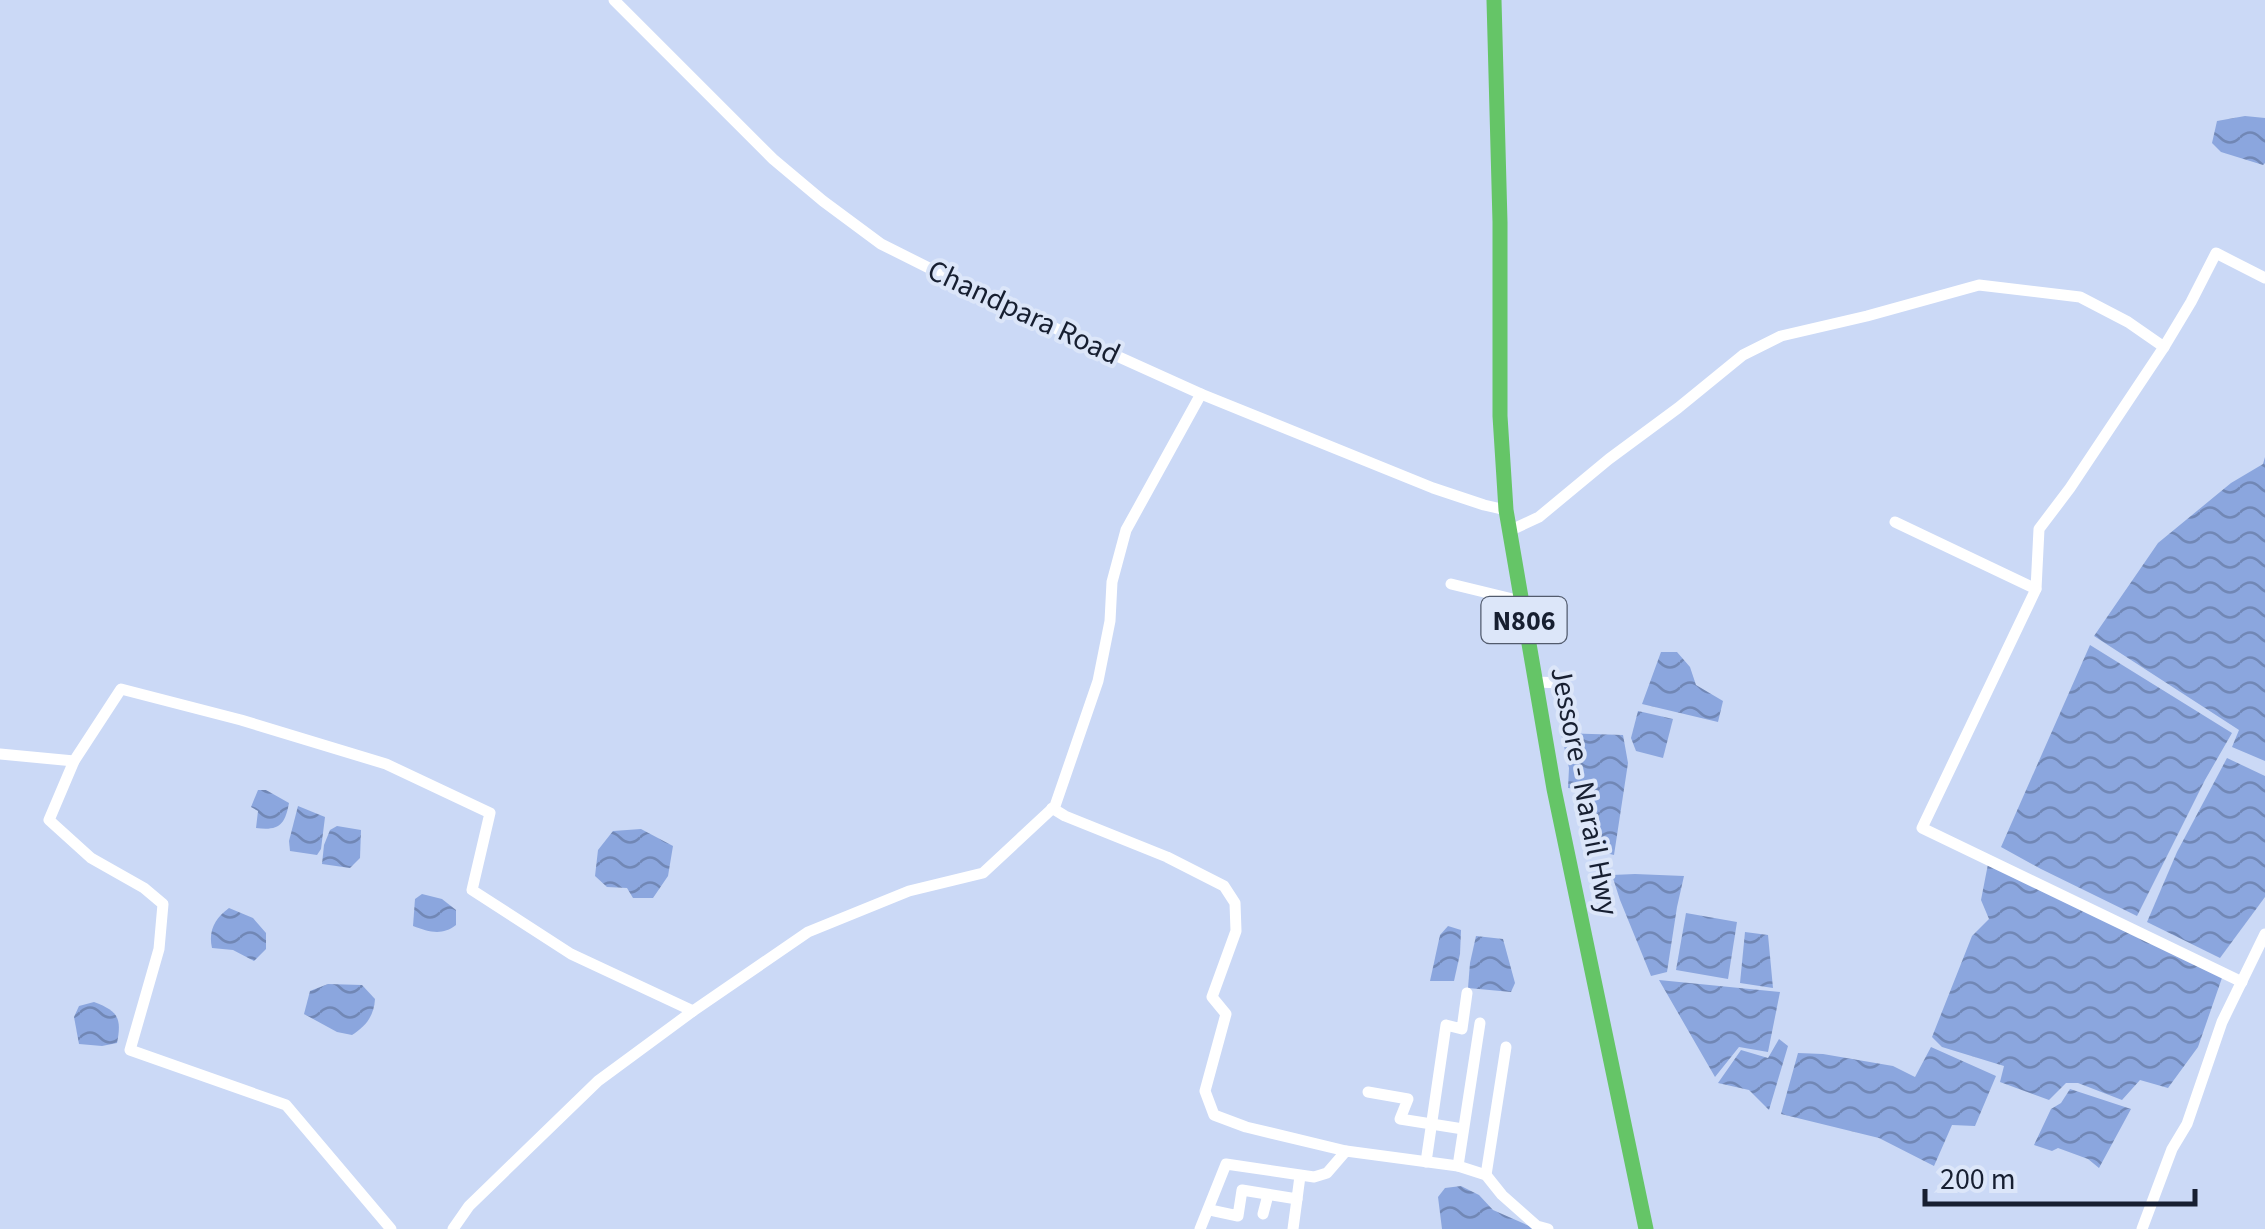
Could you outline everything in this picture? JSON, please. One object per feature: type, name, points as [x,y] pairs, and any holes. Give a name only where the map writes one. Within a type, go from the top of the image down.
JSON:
[{"type":"highway","name":"Jessore - Narail Hwy","points":[[1494,0],[1500,416],[1506,510],[1554,789],[1646,1229]]},
{"type":"street","name":"Chandpara Road","points":[[614,0],[774,159],[881,244],[997,302],[1202,394],[1433,488],[1506,510]]},
{"type":"street","points":[[2242,982],[1922,828],[2036,589],[2040,529],[2164,347],[2216,253],[2265,278]]},
{"type":"street","points":[[1509,530],[1540,517],[1743,355],[1781,336],[1979,285],[2080,297],[2128,322],[2164,347]]},
{"type":"street","points":[[453,1229],[469,1206],[598,1081],[693,1010],[808,932],[909,891],[983,873],[1052,808],[1098,681],[1110,621],[1112,582],[1123,540],[1202,394]]},
{"type":"street","points":[[1895,522],[2036,589]]},
{"type":"street","points":[[1451,584],[1521,601]]},
{"type":"street","points":[[1534,682],[1564,683]]},
{"type":"street","points":[[392,1229],[286,1105],[130,1050],[159,949],[163,904],[144,888],[91,858],[49,820],[74,762],[121,690],[241,720],[386,764],[490,812],[472,890],[571,954],[693,1010]]},
{"type":"street","points":[[0,754],[74,762]]},
{"type":"street","points":[[1052,808],[1224,886],[1234,903],[1236,931],[1212,997],[1226,1014],[1205,1091],[1214,1116],[1346,1151],[1458,1166],[1486,1174],[1531,1221],[1548,1229]]},
{"type":"street","points":[[2142,1229],[2172,1149],[2186,1124],[2222,1022],[2265,934]]},
{"type":"street","points":[[1426,1162],[1446,1025],[1462,1029],[1467,994]]},
{"type":"street","points":[[1458,1166],[1480,1023]]},
{"type":"street","points":[[1486,1174],[1506,1047]]},
{"type":"street","points":[[1368,1092],[1435,1103]]},
{"type":"street","points":[[1408,1099],[1400,1119],[1463,1129]]},
{"type":"street","points":[[1200,1229],[1226,1164],[1314,1177],[1327,1173],[1346,1151]]},
{"type":"street","points":[[1292,1229],[1300,1176]]},
{"type":"street","points":[[1210,1210],[1238,1216],[1242,1190],[1297,1200]]},
{"type":"street","points":[[1263,1214],[1268,1195]]},
{"type":"water","points":[[2245,116],[2265,118],[2263,165],[2221,152],[2212,143],[2217,121]]},
{"type":"water","points":[[2265,457],[2265,761],[2232,747],[2239,730],[2094,636],[2158,543],[2231,483],[2263,464]]},
{"type":"water","points":[[2090,645],[2232,733],[2137,916],[2001,847]]},
{"type":"water","points":[[1661,652],[1677,652],[1690,667],[1696,685],[1723,701],[1718,722],[1642,704]]},
{"type":"water","points":[[1638,711],[1673,719],[1663,758],[1636,751],[1631,738]]},
{"type":"water","points":[[1561,733],[1623,735],[1628,763],[1614,855],[1602,852],[1577,789],[1568,788],[1569,768]]},
{"type":"water","points":[[2227,758],[2265,776],[2265,897],[2220,958],[2147,922],[2177,852]]},
{"type":"water","points":[[258,790],[266,790],[289,803],[283,821],[275,827],[256,828],[258,811],[251,807]]},
{"type":"water","points":[[298,806],[325,817],[317,855],[290,851]]},
{"type":"water","points":[[337,826],[361,830],[360,858],[350,868],[322,864],[324,845],[330,830]]},
{"type":"water","points":[[641,829],[673,846],[668,876],[653,898],[633,898],[627,888],[607,887],[595,876],[598,850],[613,831]]},
{"type":"water","points":[[1988,864],[2223,975],[2198,1047],[2168,1088],[2140,1080],[2122,1100],[2078,1083],[2066,1083],[2049,1100],[2000,1082],[2004,1066],[1942,1047],[1932,1037],[1972,936],[1989,919],[1981,900]]},
{"type":"water","points":[[1612,875],[1684,876],[1667,972],[1651,976]]},
{"type":"water","points":[[422,894],[442,899],[456,910],[456,925],[435,932],[413,926],[415,899]]},
{"type":"water","points":[[229,908],[253,918],[266,933],[266,949],[254,961],[233,950],[212,948],[214,925]]},
{"type":"water","points":[[1686,913],[1737,922],[1728,979],[1676,970]]},
{"type":"water","points":[[1448,926],[1461,930],[1454,981],[1430,981],[1440,935]]},
{"type":"water","points":[[1745,932],[1768,935],[1773,988],[1740,983]]},
{"type":"water","points":[[1476,936],[1503,939],[1515,983],[1511,992],[1468,988]]},
{"type":"water","points":[[1659,980],[1780,992],[1768,1052],[1739,1047],[1715,1077]]},
{"type":"water","points":[[328,984],[362,985],[375,999],[368,1020],[352,1035],[337,1032],[304,1014],[310,991]]},
{"type":"water","points":[[94,1002],[116,1016],[117,1043],[79,1044],[74,1017],[79,1006]]},
{"type":"water","points":[[1779,1039],[1788,1046],[1769,1110],[1749,1090],[1718,1083],[1741,1050],[1768,1058]]},
{"type":"water","points":[[1931,1047],[1996,1076],[1975,1126],[1952,1125],[1934,1166],[1879,1138],[1781,1114],[1798,1053],[1893,1066],[1915,1077]]},
{"type":"water","points":[[2070,1089],[2131,1109],[2099,1168],[2088,1159],[2058,1148],[2052,1151],[2034,1145],[2051,1109],[2061,1103]]},
{"type":"water","points":[[1461,1186],[1479,1195],[1493,1210],[1536,1229],[1442,1229],[1438,1197],[1445,1188]]}]
